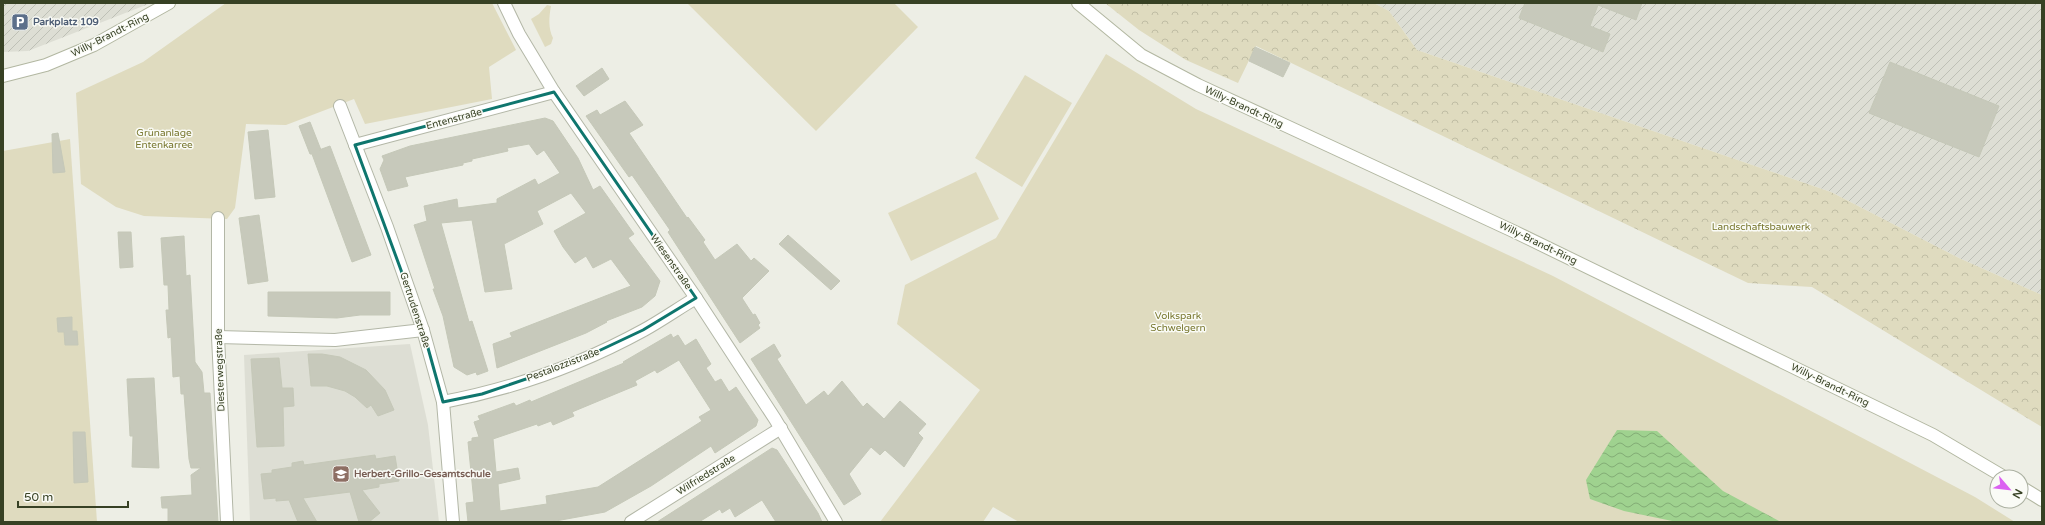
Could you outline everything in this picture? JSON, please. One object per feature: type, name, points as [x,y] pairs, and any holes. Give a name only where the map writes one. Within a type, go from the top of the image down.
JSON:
[{"type":"street","name":"Willy-Brandt-Ring","points":[[3,76],[46,65],[94,46],[169,3]]},
{"type":"street","name":"Wiesenstraße","points":[[504,3],[519,34],[554,92],[696,298],[781,428],[836,522]]},
{"type":"street","name":"Willy-Brandt-Ring","points":[[1078,3],[1141,55],[1198,85],[1520,235],[1933,435],[1990,469]]},
{"type":"street","name":"Entenstraße","points":[[355,145],[554,92]]},
{"type":"street","name":"Gertrudenstraße","points":[[340,106],[387,227],[423,330],[443,402],[453,522]]},
{"type":"street","name":"Diesterwegstraße","points":[[218,218],[218,337],[227,522]]},
{"type":"street","name":"Pestalozzistraße","points":[[443,402],[482,394],[573,363],[643,330],[696,298]]},
{"type":"street","points":[[218,337],[335,340],[423,330]]},
{"type":"street","name":"Wilfriedstraße","points":[[631,522],[781,428]]},
{"type":"street","points":[[2029,492],[2042,500]]},
{"type":"highlighted area","points":[[554,92],[696,298],[643,330],[573,363],[482,394],[443,402],[423,330],[355,145]]},
{"type":"shaded area","points":[[3,3],[151,3],[28,51],[3,52]]},
{"type":"shaded area","points":[[1374,3],[2042,3],[2042,295],[1959,258],[1831,192],[1417,50],[1389,11]]},
{"type":"shaded area","name":"Herbert-Grillo-Gesamtschule","points":[[410,344],[428,425],[439,522],[250,522],[244,355]]},
{"type":"green space","name":"Grünanlage Entenkarree","points":[[226,3],[492,3],[516,50],[489,67],[492,99],[365,124],[354,99],[286,125],[246,124],[235,208],[227,219],[144,216],[116,207],[81,184],[76,93],[143,62]]},
{"type":"green space","points":[[687,3],[894,3],[918,27],[816,131]]},
{"type":"green space","name":"Landschaftsbauwerk","points":[[1105,3],[1374,3],[1389,11],[1417,50],[1831,192],[1959,258],[2042,295],[2042,427],[1812,287],[1748,283],[1256,46],[1238,83],[1186,60],[1139,30]]},
{"type":"green space","points":[[547,5],[551,6],[549,22],[553,38],[551,44],[545,47],[531,19],[539,14]]},
{"type":"green space","name":"Volkspark Schwelgern","points":[[1106,54],[1196,109],[1553,276],[1975,497],[1989,506],[1989,509],[1994,509],[2015,522],[1019,522],[993,507],[983,522],[880,522],[980,390],[897,324],[905,285],[996,238]]},
{"type":"green space","points":[[1025,75],[1072,103],[1022,187],[975,158]]},
{"type":"green space","points":[[70,139],[97,522],[3,522],[3,151]]},
{"type":"green space","points":[[976,172],[999,219],[911,261],[888,213]]},
{"type":"water","points":[[1617,430],[1657,431],[1723,491],[1781,522],[1677,522],[1624,511],[1590,499],[1586,480]]},
{"type":"building","points":[[1525,3],[1642,3],[1636,20],[1598,5],[1590,26],[1610,34],[1603,52],[1519,18]]},
{"type":"building","points":[[1255,47],[1290,63],[1283,77],[1249,61]]},
{"type":"building","points":[[1890,62],[1999,106],[1979,157],[1869,113]]},
{"type":"building","points":[[602,68],[609,79],[584,96],[576,86]]},
{"type":"building","points":[[625,101],[643,125],[629,133],[687,218],[688,217],[705,240],[703,242],[715,260],[737,244],[751,261],[754,258],[769,271],[742,298],[753,315],[755,314],[760,323],[758,325],[760,328],[740,343],[668,232],[670,230],[632,175],[629,177],[586,116],[597,110],[600,115]]},
{"type":"building","points":[[545,118],[553,121],[578,158],[593,190],[600,186],[634,234],[628,238],[660,281],[655,296],[642,307],[606,321],[607,322],[586,333],[497,368],[493,344],[512,337],[510,333],[631,286],[611,259],[593,268],[586,256],[575,263],[563,247],[554,231],[586,213],[571,193],[537,211],[543,224],[504,244],[512,289],[485,292],[472,220],[441,223],[469,322],[472,321],[488,371],[477,375],[476,372],[467,375],[454,367],[443,316],[433,289],[435,289],[414,225],[427,221],[424,206],[457,199],[458,208],[497,203],[497,199],[535,179],[538,185],[560,173],[544,150],[537,155],[529,144],[507,148],[508,151],[472,159],[472,161],[463,163],[463,165],[405,177],[408,186],[388,191],[380,169],[384,160],[382,156],[410,146]]},
{"type":"building","points":[[310,122],[321,149],[330,146],[371,255],[352,262],[312,154],[310,154],[299,126]]},
{"type":"building","points":[[268,130],[275,197],[255,199],[248,132]]},
{"type":"building","points":[[58,133],[65,172],[53,173],[52,134]]},
{"type":"building","points":[[259,215],[268,281],[248,284],[239,218]]},
{"type":"building","points":[[118,232],[131,232],[133,267],[120,268]]},
{"type":"building","points":[[788,235],[840,281],[831,290],[779,244]]},
{"type":"building","points":[[184,236],[186,276],[190,275],[195,362],[202,372],[204,393],[210,393],[218,522],[168,522],[168,508],[162,508],[161,497],[192,495],[191,475],[201,468],[191,468],[189,459],[184,394],[181,394],[180,376],[173,377],[171,337],[168,338],[166,310],[169,310],[168,285],[164,285],[161,238]]},
{"type":"building","points":[[268,292],[390,292],[390,315],[360,315],[337,318],[268,316]]},
{"type":"building","points":[[72,317],[72,331],[77,331],[78,345],[65,345],[64,332],[58,332],[57,318]]},
{"type":"building","points":[[671,334],[673,338],[678,335],[685,346],[696,339],[711,364],[706,368],[715,382],[721,379],[729,392],[736,387],[758,420],[756,426],[715,453],[711,446],[651,486],[605,512],[550,522],[468,522],[466,503],[474,502],[468,442],[472,441],[472,438],[479,437],[474,422],[480,420],[478,416],[514,403],[516,406],[530,400],[531,402],[624,363],[623,362]],"holes":[[[679,360],[711,410],[699,417],[702,421],[598,487],[546,496],[547,504],[500,511],[498,484],[520,479],[518,468],[496,472],[493,439],[537,424],[538,426],[551,421],[553,425],[574,416],[572,412],[637,385],[635,381],[655,370],[657,373]]]},
{"type":"building","points":[[774,344],[781,356],[777,359],[806,405],[824,391],[828,396],[842,381],[863,407],[867,403],[884,419],[900,401],[926,424],[918,433],[923,438],[904,467],[885,450],[880,455],[871,447],[849,474],[861,494],[844,505],[751,359]]},
{"type":"building","points":[[308,354],[322,354],[340,357],[366,370],[385,390],[394,410],[378,416],[371,405],[367,408],[355,397],[345,391],[327,386],[311,386]]},
{"type":"building","points":[[279,358],[282,388],[293,388],[294,406],[283,407],[284,446],[257,447],[251,359]]},
{"type":"building","points":[[154,378],[159,468],[132,467],[133,436],[130,436],[127,379]]},
{"type":"building","points":[[73,432],[85,432],[88,482],[74,483]]},
{"type":"building","points":[[772,448],[777,450],[818,513],[822,522],[776,522],[762,500],[735,517],[730,508],[722,513],[720,509],[699,522],[657,522]]},
{"type":"building","points":[[375,455],[376,459],[395,456],[399,481],[379,484],[379,487],[362,490],[380,513],[369,522],[359,522],[350,492],[303,498],[317,522],[298,522],[289,500],[276,501],[276,498],[264,499],[261,474],[272,473],[272,470],[292,467],[292,463],[303,461],[304,465]]},
{"type":"place","name":"Parkplatz 109","points":[[20,22]]},
{"type":"place","name":"Herbert-Grillo-Gesamtschule","points":[[341,474]]}]
